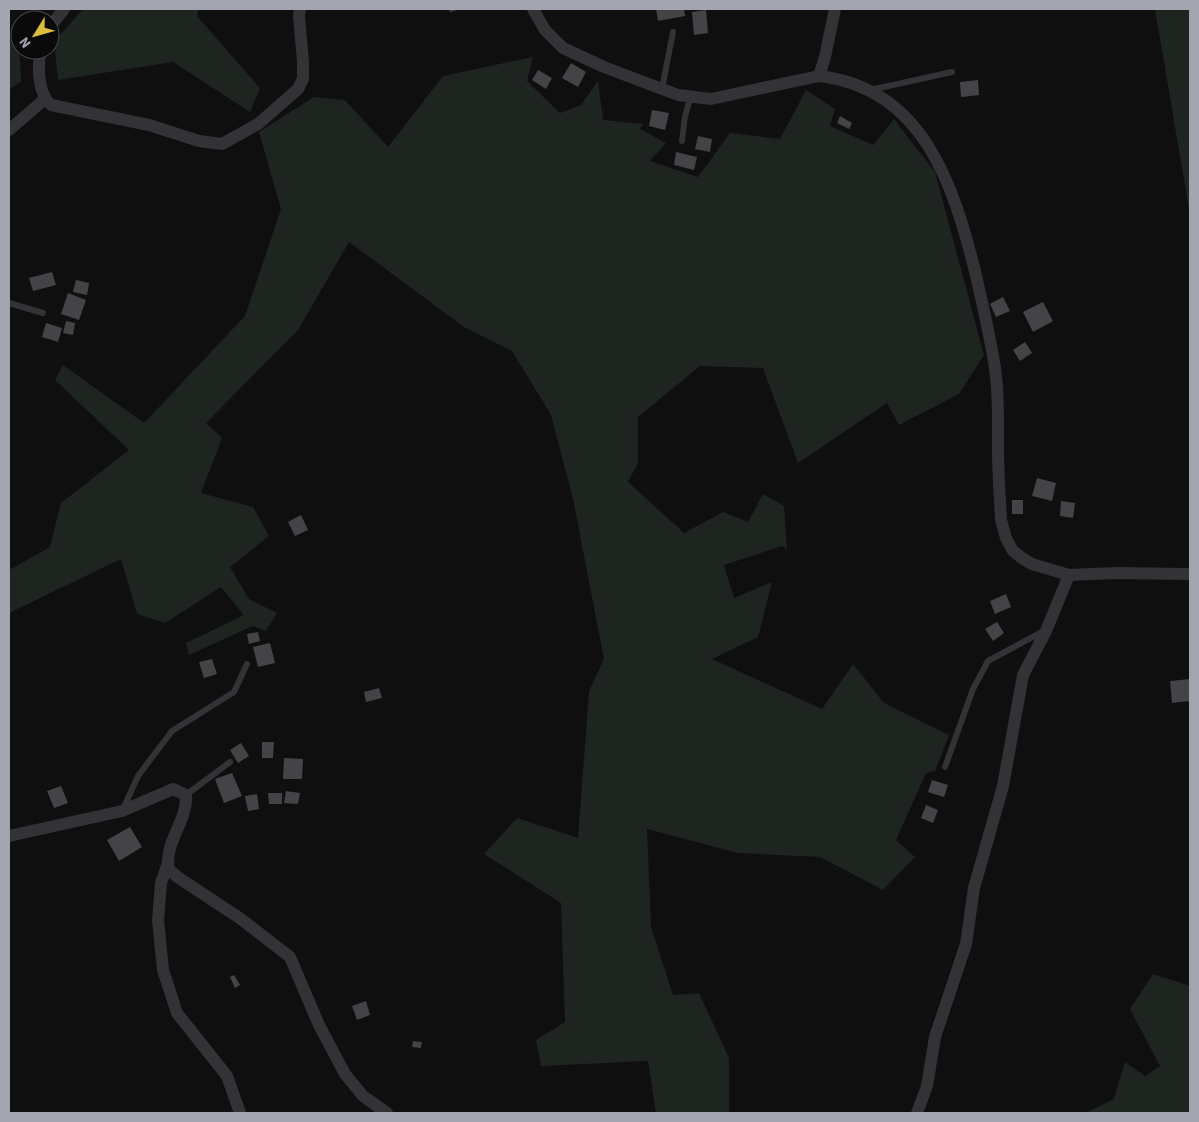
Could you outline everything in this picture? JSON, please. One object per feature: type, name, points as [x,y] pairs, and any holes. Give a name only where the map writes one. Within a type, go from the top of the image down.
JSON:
[{"type":"street","points":[[41,60],[41,86],[45,100],[57,107],[149,126],[213,144],[227,142],[258,124],[298,89],[303,80],[300,9]]},
{"type":"street","points":[[533,9],[546,30],[563,48],[604,67],[662,89],[711,99],[819,76],[837,78],[868,91],[879,96],[898,110],[926,140],[944,173],[961,215],[995,368],[1001,520],[1006,538],[1013,551],[1032,564],[1069,575],[1115,573],[1190,574]]},
{"type":"street","points":[[819,76],[835,9]]},
{"type":"street","points":[[825,57],[837,78]]},
{"type":"street","points":[[9,130],[45,100]]},
{"type":"street","points":[[917,1113],[927,1086],[935,1037],[966,944],[974,888],[1003,786],[1023,675],[1046,630],[1069,575]]},
{"type":"street","points":[[9,836],[122,811],[173,789],[186,795],[187,805],[168,854],[169,870],[241,919],[290,957],[319,1025],[346,1074],[363,1096],[387,1113]]},
{"type":"street","points":[[168,863],[161,883],[158,920],[163,970],[177,1013],[227,1076],[240,1113]]},
{"type":"lane","points":[[662,89],[673,32]]},
{"type":"lane","points":[[868,91],[952,72]]},
{"type":"lane","points":[[682,141],[685,116],[691,96]]},
{"type":"lane","points":[[9,303],[43,313]]},
{"type":"lane","points":[[945,767],[973,689],[988,661],[1046,630]]},
{"type":"lane","points":[[122,811],[138,776],[172,732],[234,692],[247,664]]},
{"type":"lane","points":[[186,795],[230,762]]},
{"type":"shaded area","points":[[83,9],[199,9],[197,16],[260,88],[250,112],[173,62],[58,80],[56,60],[60,60],[60,35]]},
{"type":"shaded area","points":[[1155,9],[1190,9],[1190,215]]},
{"type":"shaded area","points":[[9,41],[10,60],[20,60],[21,82],[9,89]]},
{"type":"shaded area","points":[[533,57],[527,81],[560,113],[581,105],[598,81],[603,120],[643,124],[640,129],[666,143],[650,161],[698,177],[730,133],[780,139],[806,90],[835,109],[830,126],[873,145],[894,119],[935,172],[984,355],[959,394],[899,425],[887,403],[798,463],[763,368],[700,366],[638,417],[638,463],[628,482],[684,533],[723,512],[748,522],[763,494],[784,506],[787,550],[782,546],[724,565],[734,598],[772,582],[758,637],[712,659],[822,709],[853,664],[884,703],[949,735],[935,771],[926,773],[896,840],[915,857],[883,890],[820,857],[738,853],[647,829],[651,927],[673,995],[699,993],[729,1058],[729,1113],[656,1113],[648,1061],[541,1066],[536,1040],[565,1022],[561,903],[484,854],[517,818],[578,838],[589,691],[604,659],[573,499],[551,415],[512,351],[464,327],[349,242],[298,330],[206,423],[222,438],[201,493],[253,507],[269,536],[230,567],[249,599],[277,613],[266,631],[253,626],[189,655],[186,643],[244,615],[221,587],[165,623],[137,614],[121,559],[9,613],[9,570],[50,547],[61,503],[129,450],[55,380],[63,365],[144,423],[245,316],[281,209],[259,132],[314,97],[345,100],[388,147],[443,76]]},
{"type":"shaded area","points":[[1153,974],[1190,986],[1190,1113],[1085,1113],[1114,1099],[1125,1062],[1145,1076],[1160,1066],[1130,1009]]},
{"type":"building","points":[[449,9],[461,9],[450,12]]},
{"type":"building","points":[[656,9],[684,9],[685,16],[658,21]]},
{"type":"building","points":[[706,10],[708,33],[694,35],[692,12]]},
{"type":"building","points":[[571,63],[586,72],[578,87],[562,78]]},
{"type":"building","points":[[538,70],[552,78],[546,89],[532,80]]},
{"type":"building","points":[[978,80],[979,95],[961,97],[960,82]]},
{"type":"building","points":[[652,110],[669,113],[665,130],[649,126]]},
{"type":"building","points":[[840,116],[852,123],[849,129],[837,123]]},
{"type":"building","points":[[698,136],[712,139],[710,152],[695,149]]},
{"type":"building","points":[[676,152],[697,157],[694,170],[674,165]]},
{"type":"building","points":[[52,272],[56,285],[33,291],[29,278]]},
{"type":"building","points":[[76,280],[89,283],[87,295],[73,292]]},
{"type":"building","points":[[68,293],[86,300],[79,320],[61,314]]},
{"type":"building","points":[[1003,297],[1010,311],[996,317],[990,304]]},
{"type":"building","points":[[1043,302],[1053,321],[1033,332],[1023,312]]},
{"type":"building","points":[[66,321],[75,323],[73,335],[63,333]]},
{"type":"building","points":[[46,323],[62,328],[58,342],[42,337]]},
{"type":"building","points":[[1025,342],[1032,353],[1020,361],[1013,350]]},
{"type":"building","points":[[1037,478],[1056,483],[1052,501],[1032,496]]},
{"type":"building","points":[[1012,500],[1023,500],[1023,514],[1012,514]]},
{"type":"building","points":[[1061,501],[1075,503],[1073,518],[1060,516]]},
{"type":"building","points":[[301,515],[308,530],[295,536],[288,522]]},
{"type":"building","points":[[1006,594],[1011,607],[995,614],[990,601]]},
{"type":"building","points":[[997,622],[1004,633],[993,641],[985,629]]},
{"type":"building","points":[[258,632],[260,641],[249,644],[247,634]]},
{"type":"building","points":[[270,643],[275,663],[258,667],[253,647]]},
{"type":"building","points":[[212,659],[217,674],[204,678],[199,662]]},
{"type":"building","points":[[1190,679],[1190,701],[1172,703],[1170,681]]},
{"type":"building","points":[[379,688],[382,698],[366,702],[364,692]]},
{"type":"building","points":[[262,742],[274,742],[273,758],[262,758]]},
{"type":"building","points":[[241,743],[249,756],[238,763],[230,750]]},
{"type":"building","points":[[284,758],[303,759],[302,779],[283,779]]},
{"type":"building","points":[[232,773],[242,796],[224,803],[215,779]]},
{"type":"building","points":[[932,780],[948,785],[944,797],[928,792]]},
{"type":"building","points":[[61,786],[68,803],[54,808],[47,791]]},
{"type":"building","points":[[286,791],[300,793],[298,804],[284,803]]},
{"type":"building","points":[[268,793],[282,793],[282,804],[269,804]]},
{"type":"building","points":[[257,794],[259,809],[248,811],[245,796]]},
{"type":"building","points":[[926,805],[938,810],[933,823],[921,818]]},
{"type":"building","points":[[130,827],[142,847],[119,861],[107,840]]},
{"type":"building","points":[[234,975],[240,985],[235,988],[230,977]]},
{"type":"building","points":[[366,1001],[370,1015],[357,1020],[352,1006]]},
{"type":"building","points":[[413,1041],[422,1042],[421,1048],[412,1047]]}]
